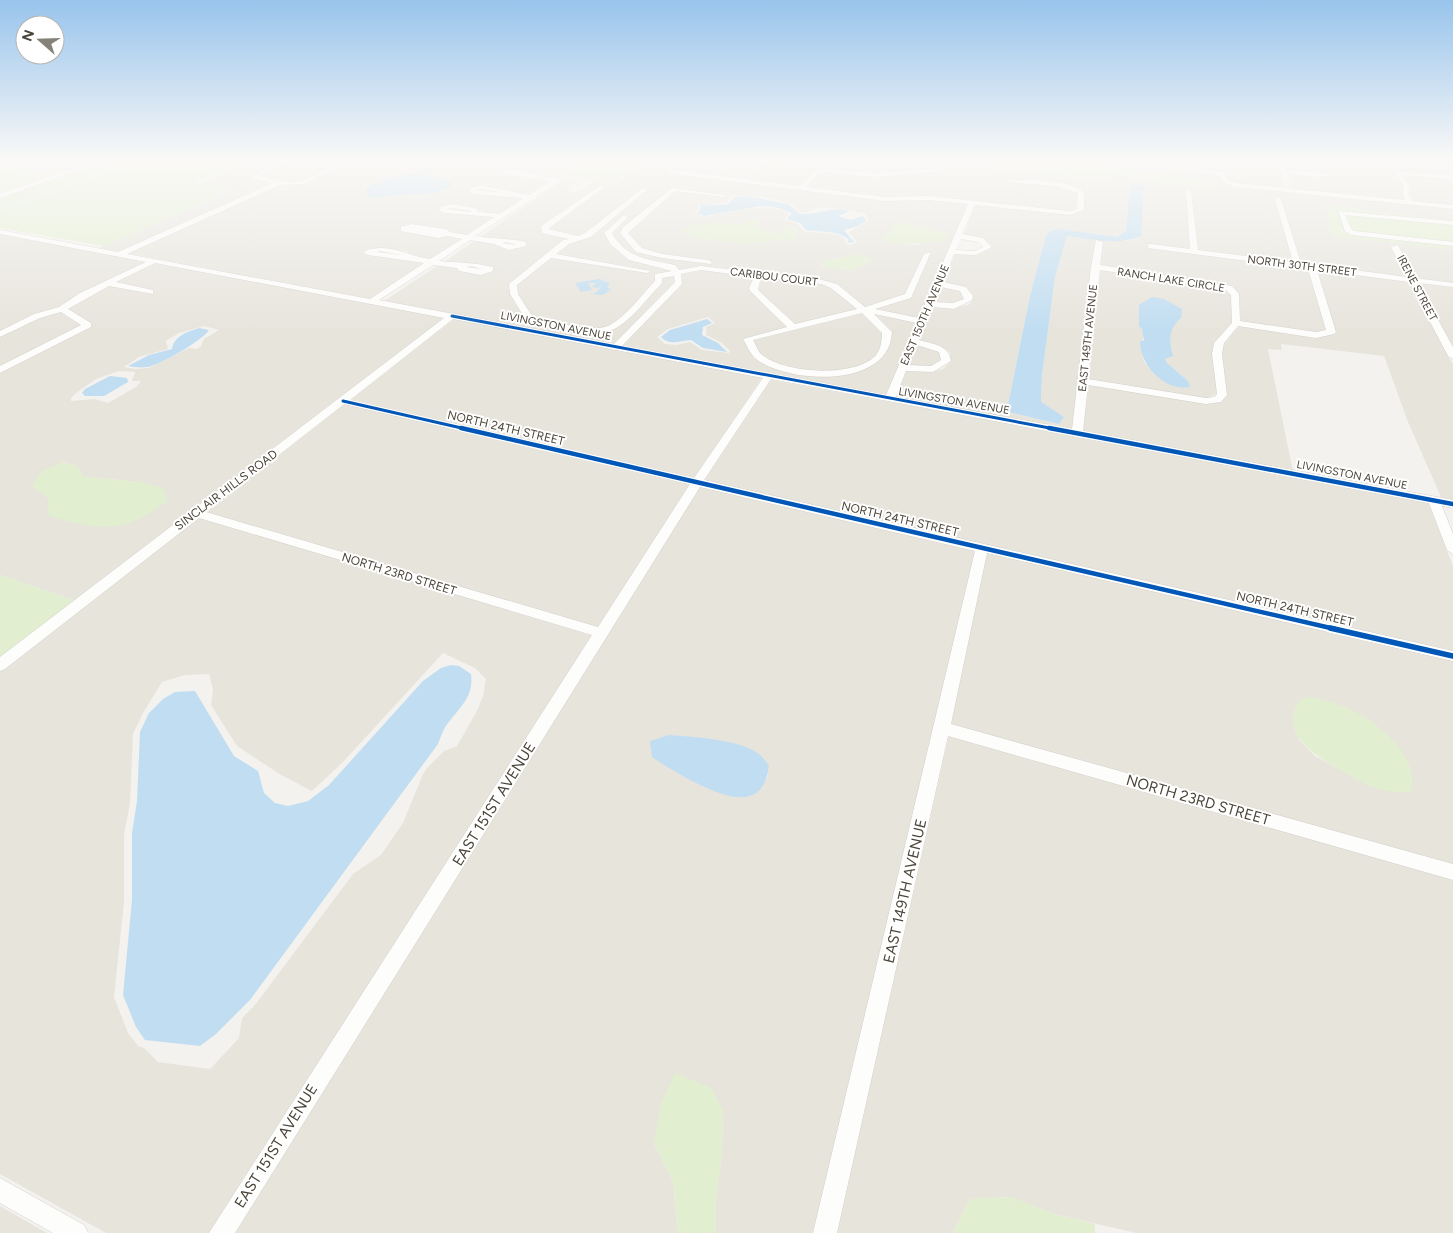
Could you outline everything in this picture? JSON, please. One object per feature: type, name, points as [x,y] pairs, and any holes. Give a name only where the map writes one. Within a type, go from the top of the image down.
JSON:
[{"type":"street","points":[[120,254],[201,218]]},
{"type":"street","points":[[375,302],[501,218]]},
{"type":"street","points":[[559,218],[544,228],[545,232],[577,238]]},
{"type":"street","points":[[549,255],[641,270],[658,276],[659,281],[614,326],[603,330],[590,330],[529,318],[514,294],[513,284],[549,255],[566,242],[588,235],[610,218]]},
{"type":"street","points":[[616,347],[641,313],[660,301],[679,282],[677,272],[672,267],[632,258],[614,243],[608,233],[624,218]]},
{"type":"street","points":[[640,218],[624,234],[639,250],[662,256],[781,272],[778,277]]},
{"type":"street","name":"EAST 150TH AVENUE","points":[[889,400],[967,218]]},
{"type":"street","points":[[1191,218],[1194,252]]},
{"type":"street","points":[[1284,218],[1298,266]]},
{"type":"street","points":[[1343,218],[1349,231],[1354,233],[1453,244]]},
{"type":"street","points":[[1397,218],[1453,223]]},
{"type":"street","name":"LIVINGSTON AVENUE","points":[[0,232],[889,400],[1453,504]]},
{"type":"street","points":[[447,234],[496,242]]},
{"type":"street","points":[[952,252],[976,253],[988,247],[980,240],[960,236]]},
{"type":"street","name":"EAST 149TH AVENUE","points":[[1077,434],[1099,242]]},
{"type":"street","name":"NORTH 30TH STREET","points":[[1151,246],[1453,285]]},
{"type":"street","name":"IRENE STREET","points":[[1395,247],[1453,356]]},
{"type":"street","points":[[864,310],[887,332],[887,343],[879,357],[871,364],[844,372],[811,374],[770,363],[757,355],[748,339],[864,310],[908,296],[928,254]]},
{"type":"street","points":[[408,257],[460,266]]},
{"type":"street","points":[[0,334],[37,316],[62,309],[83,295],[156,260]]},
{"type":"street","name":"CARIBOU COURT","points":[[658,276],[701,268],[822,282],[834,286],[864,310],[922,321]]},
{"type":"street","name":"RANCH LAKE CIRCLE","points":[[1095,268],[1229,288],[1235,294],[1236,323]]},
{"type":"street","points":[[1084,381],[1206,402],[1217,400],[1222,396],[1217,354],[1219,343],[1236,323],[1325,335],[1331,332],[1312,268]]},
{"type":"street","points":[[758,276],[753,288],[754,291],[794,328]]},
{"type":"street","points":[[107,283],[150,292]]},
{"type":"street","points":[[931,304],[954,306],[968,300],[969,296],[962,289],[940,284]]},
{"type":"street","points":[[616,347],[657,312],[660,301]]},
{"type":"street","points":[[0,370],[88,325],[62,309]]},
{"type":"street","name":"SINCLAIR HILLS ROAD","points":[[0,665],[452,316]]},
{"type":"street","points":[[902,368],[933,369],[946,361],[945,353],[942,350],[914,341]]},
{"type":"street","name":"EAST 151ST AVENUE","points":[[221,1233],[697,482],[768,377]]},
{"type":"street","name":"NORTH 24TH STREET","points":[[343,400],[1453,656]]},
{"type":"street","points":[[1434,501],[1453,550]]},
{"type":"street","name":"NORTH 23RD STREET","points":[[196,513],[602,633]]},
{"type":"street","name":"EAST 149TH AVENUE","points":[[825,1233],[982,548]]},
{"type":"street","name":"NORTH 23RD STREET","points":[[942,728],[1453,872]]},
{"type":"street","points":[[0,1190],[76,1233]]},
{"type":"shaded area","points":[[170,218],[197,218],[120,252],[99,248]]},
{"type":"shaded area","points":[[205,218],[495,218],[467,236],[451,233],[448,230],[413,225],[402,228],[402,232],[464,238],[431,260],[411,256],[406,251],[380,248],[366,251],[365,253],[368,255],[427,262],[371,299],[126,253]]},
{"type":"shaded area","points":[[509,218],[786,218],[784,220],[798,224],[803,231],[839,235],[846,240],[844,243],[850,245],[857,242],[849,232],[869,221],[868,218],[963,218],[886,397],[384,301],[440,264],[479,274],[491,271],[493,268],[490,266],[444,262],[476,240],[512,249],[526,246],[527,243],[523,241],[479,238]],"holes":[[[746,220],[760,220],[756,227],[782,234],[784,227],[795,228],[799,232],[795,235],[796,240],[777,240],[752,244],[700,239],[687,235],[682,231],[690,226],[742,225]],[[897,222],[946,233],[948,236],[944,241],[931,241],[914,245],[883,240]],[[858,254],[872,261],[851,270],[821,266],[823,262]],[[708,317],[715,323],[706,327],[706,335],[722,343],[730,351],[729,353],[702,350],[690,342],[676,345],[665,344],[657,337],[668,329]]]},
{"type":"shaded area","points":[[970,218],[1127,218],[1126,231],[1117,237],[1059,229],[1052,230],[1046,235],[1030,296],[1008,405],[1009,412],[1059,424],[1064,417],[1041,403],[1042,375],[1055,277],[1067,236],[1115,241],[1132,240],[1141,236],[1142,218],[1187,218],[1190,250],[1148,244],[1148,247],[1308,268],[1326,331],[1314,333],[1241,322],[1239,294],[1230,287],[1100,267],[1103,242],[1095,241],[1072,431],[895,398],[906,370],[936,371],[943,369],[951,361],[950,353],[945,349],[919,340],[934,306],[956,307],[968,305],[972,301],[973,296],[966,289],[944,283],[955,254],[979,254],[992,248],[983,239],[964,235]]},
{"type":"shaded area","points":[[1195,218],[1280,218],[1294,264],[1198,251]]},
{"type":"shaded area","points":[[1287,218],[1328,218],[1332,236],[1453,249],[1453,283],[1416,279],[1398,246],[1390,245],[1407,278],[1302,265]]},
{"type":"shaded area","points":[[1426,218],[1453,218],[1453,221]]},
{"type":"shaded area","points":[[0,234],[150,261],[59,309],[0,332]]},
{"type":"shaded area","points":[[155,263],[446,317],[76,601],[0,575],[0,372],[91,326],[92,324],[67,309],[107,285],[150,294],[155,291],[113,282]],"holes":[[[204,326],[219,330],[204,339],[201,346],[197,349],[189,348],[149,368],[135,369],[124,367],[139,357],[168,349],[166,341],[179,333]],[[119,371],[135,372],[132,381],[141,381],[136,387],[108,403],[95,399],[71,401],[71,398],[76,393],[96,379]],[[63,462],[77,466],[84,477],[141,482],[49,516],[48,498],[32,485]]]},
{"type":"shaded area","points":[[1099,269],[1226,289],[1231,293],[1232,322],[1215,342],[1212,353],[1217,394],[1204,399],[1089,380]],"holes":[[[1181,318],[1171,327],[1169,337],[1172,351],[1169,357],[1165,359],[1167,363],[1188,381],[1156,375],[1144,362],[1140,346],[1144,336],[1142,329]]]},
{"type":"shaded area","points":[[1317,269],[1409,281],[1453,365],[1453,502],[1442,499],[1408,422],[1384,356],[1281,344],[1282,350],[1268,349],[1293,472],[1083,433],[1089,384],[1207,404],[1220,402],[1227,396],[1222,355],[1224,344],[1240,325],[1316,337],[1335,334]]},
{"type":"shaded area","points":[[1417,282],[1453,286],[1453,347]]},
{"type":"shaded area","points":[[943,285],[960,290],[965,295],[964,300],[957,303],[935,303]]},
{"type":"shaded area","points":[[60,312],[82,326],[0,367],[0,336],[39,317]]},
{"type":"shaded area","points":[[456,319],[762,378],[694,478],[350,399],[451,320]]},
{"type":"shaded area","points":[[917,344],[935,348],[941,353],[942,360],[930,367],[908,366]]},
{"type":"shaded area","points":[[771,380],[1428,502],[1453,566],[1453,652],[704,481]]},
{"type":"shaded area","points":[[344,404],[690,484],[599,628],[204,511]]},
{"type":"shaded area","points":[[700,486],[975,550],[935,726],[813,1233],[716,1233],[716,1199],[722,1152],[723,1110],[654,1143],[673,1181],[678,1233],[233,1233]],"holes":[[[700,738],[740,746],[759,754],[769,766],[767,779]]]},
{"type":"shaded area","points":[[196,517],[593,636],[209,1233],[106,1233],[0,1174],[0,670]],"holes":[[[443,653],[475,668],[486,679],[483,696],[477,711],[457,746],[444,751],[428,767],[423,774],[403,823],[381,855],[353,874],[255,1005],[242,1018],[239,1038],[210,1069],[158,1062],[144,1048],[138,1046],[128,1033],[114,997],[124,902],[124,835],[130,803],[133,734],[162,682],[185,675],[209,674],[213,690],[211,705],[237,746],[281,775],[312,791],[342,763]]]},
{"type":"shaded area","points":[[987,552],[1453,660],[1453,866],[951,725]],"holes":[[[1310,697],[1348,708],[1390,737],[1372,787],[1315,756],[1299,740]]]},
{"type":"shaded area","points":[[949,735],[1453,879],[1453,1233],[1136,1233],[1054,1214],[1010,1197],[970,1199],[953,1233],[837,1233]]},
{"type":"shaded area","points":[[0,1206],[47,1233],[0,1233]]},
{"type":"green space","points":[[0,218],[169,218],[104,246],[0,228]]},
{"type":"green space","points":[[1328,218],[1426,218],[1453,221],[1453,249],[1332,236]]},
{"type":"green space","points":[[760,219],[756,227],[782,234],[784,227],[795,228],[799,232],[795,235],[796,240],[777,240],[752,244],[700,239],[687,235],[682,231],[688,227],[702,224],[742,225],[746,220]]},
{"type":"green space","points":[[897,222],[946,233],[948,237],[944,241],[913,243],[882,240]]},
{"type":"green space","points":[[858,254],[872,261],[851,270],[821,266],[823,262]]},
{"type":"green space","points":[[63,462],[77,466],[84,477],[141,482],[163,488],[168,501],[138,519],[111,526],[83,525],[49,516],[48,498],[32,486],[42,471]]},
{"type":"green space","points":[[0,575],[76,601],[0,665]]},
{"type":"green space","points":[[1310,697],[1347,708],[1371,721],[1383,731],[1403,754],[1410,767],[1412,780],[1410,793],[1386,790],[1368,785],[1312,752],[1296,733],[1293,723],[1294,711],[1301,699]]},
{"type":"green space","points":[[675,1073],[711,1088],[723,1110],[722,1152],[716,1199],[716,1233],[678,1233],[673,1181],[654,1143],[661,1103]]},
{"type":"green space","points":[[1011,1197],[1054,1214],[1095,1224],[1095,1233],[953,1233],[970,1199]]},
{"type":"water","points":[[843,218],[851,220],[864,218],[866,221],[858,226],[844,230],[854,242],[847,243],[849,240],[840,234],[806,230],[800,223],[787,219]]},
{"type":"water","points":[[1127,218],[1142,218],[1141,236],[1132,239],[1114,241],[1067,236],[1055,277],[1042,375],[1041,402],[1064,417],[1059,424],[1009,412],[1008,405],[1030,296],[1046,235],[1052,230],[1059,229],[1117,237],[1126,231]]},
{"type":"water","points":[[599,279],[610,283],[607,288],[611,289],[603,295],[592,294],[597,292],[602,285],[598,288],[592,287],[596,283],[588,283],[592,290],[581,292],[575,283]]},
{"type":"water","points":[[1152,297],[1164,299],[1182,309],[1181,318],[1174,326],[1171,335],[1173,356],[1165,359],[1167,363],[1188,381],[1190,387],[1172,385],[1163,381],[1149,368],[1144,359],[1140,342],[1144,340],[1142,329],[1139,326],[1139,305]]},
{"type":"water","points":[[707,319],[712,323],[703,327],[702,335],[718,343],[727,352],[703,348],[691,340],[671,342],[661,337],[670,330]]},
{"type":"water","points":[[199,328],[209,330],[190,346],[171,357],[148,367],[128,366],[149,355],[172,349],[178,338]]},
{"type":"water","points":[[110,376],[127,378],[128,382],[104,396],[85,396],[82,393],[85,389]]},
{"type":"water","points":[[451,665],[459,666],[471,674],[471,689],[466,700],[446,725],[438,744],[250,1000],[216,1034],[200,1046],[145,1040],[136,1027],[123,995],[132,900],[132,833],[137,801],[140,732],[149,713],[163,699],[175,692],[195,691],[234,756],[258,771],[264,793],[275,803],[288,806],[308,801],[329,785],[423,681],[441,668]]},
{"type":"water","points":[[669,735],[728,742],[750,749],[760,755],[769,766],[763,786],[751,796],[735,797],[710,790],[671,769],[652,757],[650,741]]},
{"type":"cycle path","points":[[452,316],[1453,504]]},
{"type":"cycle path","points":[[343,401],[1453,656]]}]
